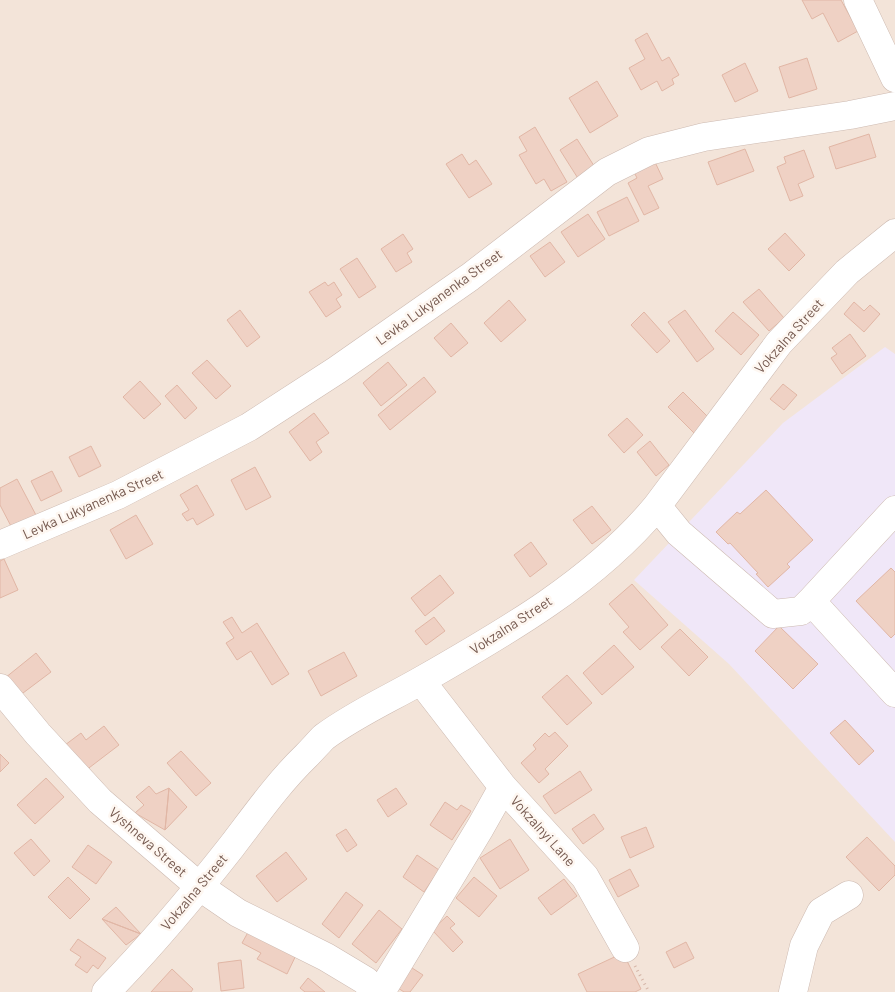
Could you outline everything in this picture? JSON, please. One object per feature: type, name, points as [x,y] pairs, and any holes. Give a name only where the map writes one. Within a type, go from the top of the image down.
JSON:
[{"type":"street","points":[[858,0],[895,78]]},
{"type":"street","name":"Levka Lukyanenka Street","points":[[0,545],[118,496],[249,427],[337,370],[470,277],[607,172],[649,151],[704,137],[850,115],[895,106]]},
{"type":"street","name":"Vokzalna Street","points":[[106,992],[200,887],[289,773],[324,738],[372,706],[420,681],[489,640],[548,602],[613,554],[657,506],[779,342],[847,272],[895,233]]},
{"type":"street","points":[[657,506],[678,533],[774,614],[801,611],[895,510]]},
{"type":"street","points":[[811,601],[895,693]]},
{"type":"street","name":"Vokzalnyi Lane","points":[[420,681],[503,787],[585,877],[625,948]]},
{"type":"street","name":"Vyshneva Street","points":[[0,688],[38,734],[100,801],[200,887],[238,913],[326,957],[358,976],[366,981],[373,992]]},
{"type":"street","points":[[381,992],[503,787]]},
{"type":"street","points":[[793,992],[804,946],[821,912],[849,895]]},
{"type":"path","points":[[625,948],[649,992]]},
{"type":"shaded area","points":[[0,0],[895,0],[895,992],[0,992]]},
{"type":"shaded area","points":[[885,347],[895,354],[895,842],[729,664],[634,580],[783,423]]},
{"type":"building","points":[[802,0],[841,0],[858,31],[838,42],[823,13],[812,19]]},
{"type":"building","points":[[647,33],[662,61],[669,57],[679,75],[672,79],[674,84],[662,91],[657,81],[641,90],[629,68],[645,59],[635,40]]},
{"type":"building","points":[[807,58],[817,89],[789,98],[779,67]]},
{"type":"building","points":[[745,63],[758,91],[735,102],[722,75]]},
{"type":"building","points":[[597,81],[618,116],[590,133],[569,98]]},
{"type":"building","points":[[535,127],[567,182],[551,191],[544,179],[536,184],[519,155],[527,151],[519,137]]},
{"type":"building","points":[[869,134],[876,157],[836,169],[829,147]]},
{"type":"building","points":[[577,139],[596,169],[579,180],[560,150]]},
{"type":"building","points":[[745,149],[754,171],[717,185],[708,162]]},
{"type":"building","points":[[804,150],[814,177],[798,184],[803,196],[790,201],[777,167],[786,163],[784,157]]},
{"type":"building","points":[[462,154],[469,165],[476,160],[492,184],[469,198],[446,164]]},
{"type":"building","points":[[654,160],[663,179],[648,186],[659,208],[644,215],[628,183],[637,178],[633,170]]},
{"type":"building","points":[[627,197],[639,221],[609,236],[597,212]]},
{"type":"building","points":[[588,214],[605,239],[578,257],[561,232]]},
{"type":"building","points":[[785,233],[805,255],[789,271],[768,249]]},
{"type":"building","points":[[403,234],[413,249],[407,253],[412,262],[396,272],[381,249]]},
{"type":"building","points":[[550,242],[565,262],[545,277],[530,256]]},
{"type":"building","points":[[357,258],[376,287],[359,298],[340,269]]},
{"type":"building","points":[[325,282],[328,286],[334,282],[342,295],[336,299],[341,307],[326,317],[309,292]]},
{"type":"building","points":[[759,289],[784,318],[769,331],[743,302]]},
{"type":"building","points":[[509,300],[526,320],[501,342],[484,323]]},
{"type":"building","points":[[854,302],[864,311],[870,305],[880,314],[864,332],[844,314]]},
{"type":"building","points":[[240,310],[260,337],[247,347],[227,320]]},
{"type":"building","points":[[685,310],[714,349],[697,362],[668,322]]},
{"type":"building","points":[[644,312],[670,341],[657,353],[631,325]]},
{"type":"building","points":[[733,312],[759,335],[741,355],[715,331]]},
{"type":"building","points":[[451,323],[468,343],[451,357],[434,338]]},
{"type":"building","points":[[850,334],[866,356],[842,374],[831,358],[837,354],[832,348]]},
{"type":"building","points":[[207,360],[231,386],[216,399],[192,373]]},
{"type":"building","points":[[388,362],[407,385],[381,406],[363,383]]},
{"type":"building","points":[[424,377],[436,392],[390,430],[378,415]]},
{"type":"building","points":[[140,381],[161,404],[144,419],[123,397]]},
{"type":"building","points":[[783,384],[797,395],[784,410],[770,399]]},
{"type":"building","points":[[177,385],[197,408],[185,419],[165,396]]},
{"type":"building","points":[[683,392],[710,419],[695,434],[668,407]]},
{"type":"building","points":[[314,413],[329,433],[316,442],[322,452],[310,461],[289,432]]},
{"type":"building","points":[[627,418],[643,435],[624,453],[608,435]]},
{"type":"building","points":[[650,441],[669,465],[656,476],[637,452]]},
{"type":"building","points":[[91,446],[101,466],[79,477],[69,457]]},
{"type":"building","points":[[255,467],[271,497],[246,510],[231,480]]},
{"type":"building","points":[[52,471],[62,491],[41,501],[31,481]]},
{"type":"building","points":[[17,479],[37,517],[13,530],[0,505],[0,488]]},
{"type":"building","points":[[197,485],[214,515],[197,525],[193,518],[187,521],[182,514],[189,510],[180,495]]},
{"type":"building","points":[[766,490],[813,540],[787,564],[790,567],[768,587],[756,574],[758,573],[730,543],[728,544],[716,532],[737,512],[740,514]]},
{"type":"building","points":[[592,506],[611,530],[592,544],[573,520]]},
{"type":"building","points":[[136,515],[153,544],[126,559],[110,530]]},
{"type":"building","points":[[531,542],[547,564],[530,577],[514,555]]},
{"type":"building","points":[[4,559],[18,590],[0,598],[0,561]]},
{"type":"building","points":[[891,568],[895,572],[895,634],[891,638],[856,601]]},
{"type":"building","points":[[440,575],[454,593],[425,616],[411,598]]},
{"type":"building","points":[[632,584],[668,625],[640,650],[623,632],[629,627],[609,604]]},
{"type":"building","points":[[232,617],[242,633],[257,623],[289,674],[272,685],[251,651],[237,660],[226,643],[234,638],[223,622]]},
{"type":"building","points":[[434,617],[445,631],[426,645],[415,631]]},
{"type":"building","points":[[779,626],[818,664],[793,689],[755,651]]},
{"type":"building","points":[[680,629],[708,657],[689,676],[661,647]]},
{"type":"building","points":[[614,645],[634,667],[602,695],[583,673]]},
{"type":"building","points":[[344,652],[357,676],[321,696],[308,671]]},
{"type":"building","points":[[36,653],[51,672],[19,696],[5,678]]},
{"type":"building","points":[[567,675],[592,703],[567,725],[542,697]]},
{"type":"building","points":[[845,720],[874,751],[859,765],[830,733]]},
{"type":"building","points":[[104,726],[119,745],[81,774],[61,748],[81,733],[86,740]]},
{"type":"building","points":[[555,732],[568,746],[545,769],[549,774],[539,783],[521,763],[536,749],[533,745],[545,733],[549,737]]},
{"type":"building","points":[[181,751],[211,783],[196,796],[167,763]]},
{"type":"building","points":[[0,754],[9,763],[0,772]]},
{"type":"building","points":[[580,771],[592,790],[555,814],[543,796]]},
{"type":"building","points":[[46,778],[64,797],[35,824],[17,805]]},
{"type":"building","points":[[149,786],[156,794],[169,788],[165,830],[135,813],[144,805],[136,797]]},
{"type":"building","points":[[169,788],[187,807],[165,830]]},
{"type":"building","points":[[396,788],[407,804],[388,817],[377,800]]},
{"type":"building","points":[[445,802],[457,810],[461,805],[471,811],[452,840],[430,825]]},
{"type":"building","points":[[594,814],[604,829],[583,844],[572,829]]},
{"type":"building","points":[[646,827],[654,847],[630,858],[621,837]]},
{"type":"building","points":[[346,829],[357,845],[347,852],[336,835]]},
{"type":"building","points":[[867,837],[895,866],[895,875],[879,891],[846,857]]},
{"type":"building","points":[[31,839],[50,861],[34,876],[14,853]]},
{"type":"building","points":[[510,839],[529,870],[500,889],[480,858]]},
{"type":"building","points":[[88,845],[112,862],[96,884],[72,867]]},
{"type":"building","points":[[286,852],[307,879],[277,902],[256,876]]},
{"type":"building","points":[[417,855],[439,870],[424,892],[403,877]]},
{"type":"building","points":[[630,869],[639,886],[618,897],[609,880]]},
{"type":"building","points":[[68,877],[90,899],[70,919],[48,897]]},
{"type":"building","points":[[474,877],[497,896],[479,917],[456,898]]},
{"type":"building","points":[[564,879],[577,896],[551,915],[538,898]]},
{"type":"building","points":[[346,892],[363,905],[339,938],[322,924]]},
{"type":"building","points":[[116,907],[141,934],[102,919]]},
{"type":"building","points":[[379,910],[402,929],[376,963],[352,944]]},
{"type":"building","points":[[447,916],[455,924],[450,928],[463,942],[453,952],[432,930]]},
{"type":"building","points":[[102,919],[141,934],[126,945]]},
{"type":"building","points":[[251,927],[298,951],[287,974],[257,959],[261,953],[242,943]]},
{"type":"building","points":[[78,939],[106,958],[98,969],[93,965],[87,973],[75,965],[81,957],[70,950]]},
{"type":"building","points":[[686,942],[694,958],[674,968],[666,952]]},
{"type":"building","points":[[623,953],[641,989],[635,992],[587,992],[578,974]]},
{"type":"building","points":[[241,960],[244,988],[221,991],[218,963]]},
{"type":"building","points":[[409,966],[423,975],[410,992],[404,992],[395,986]]},
{"type":"building","points":[[172,969],[193,989],[191,992],[151,992]]},
{"type":"building","points":[[308,978],[325,992],[305,992],[300,988]]}]
